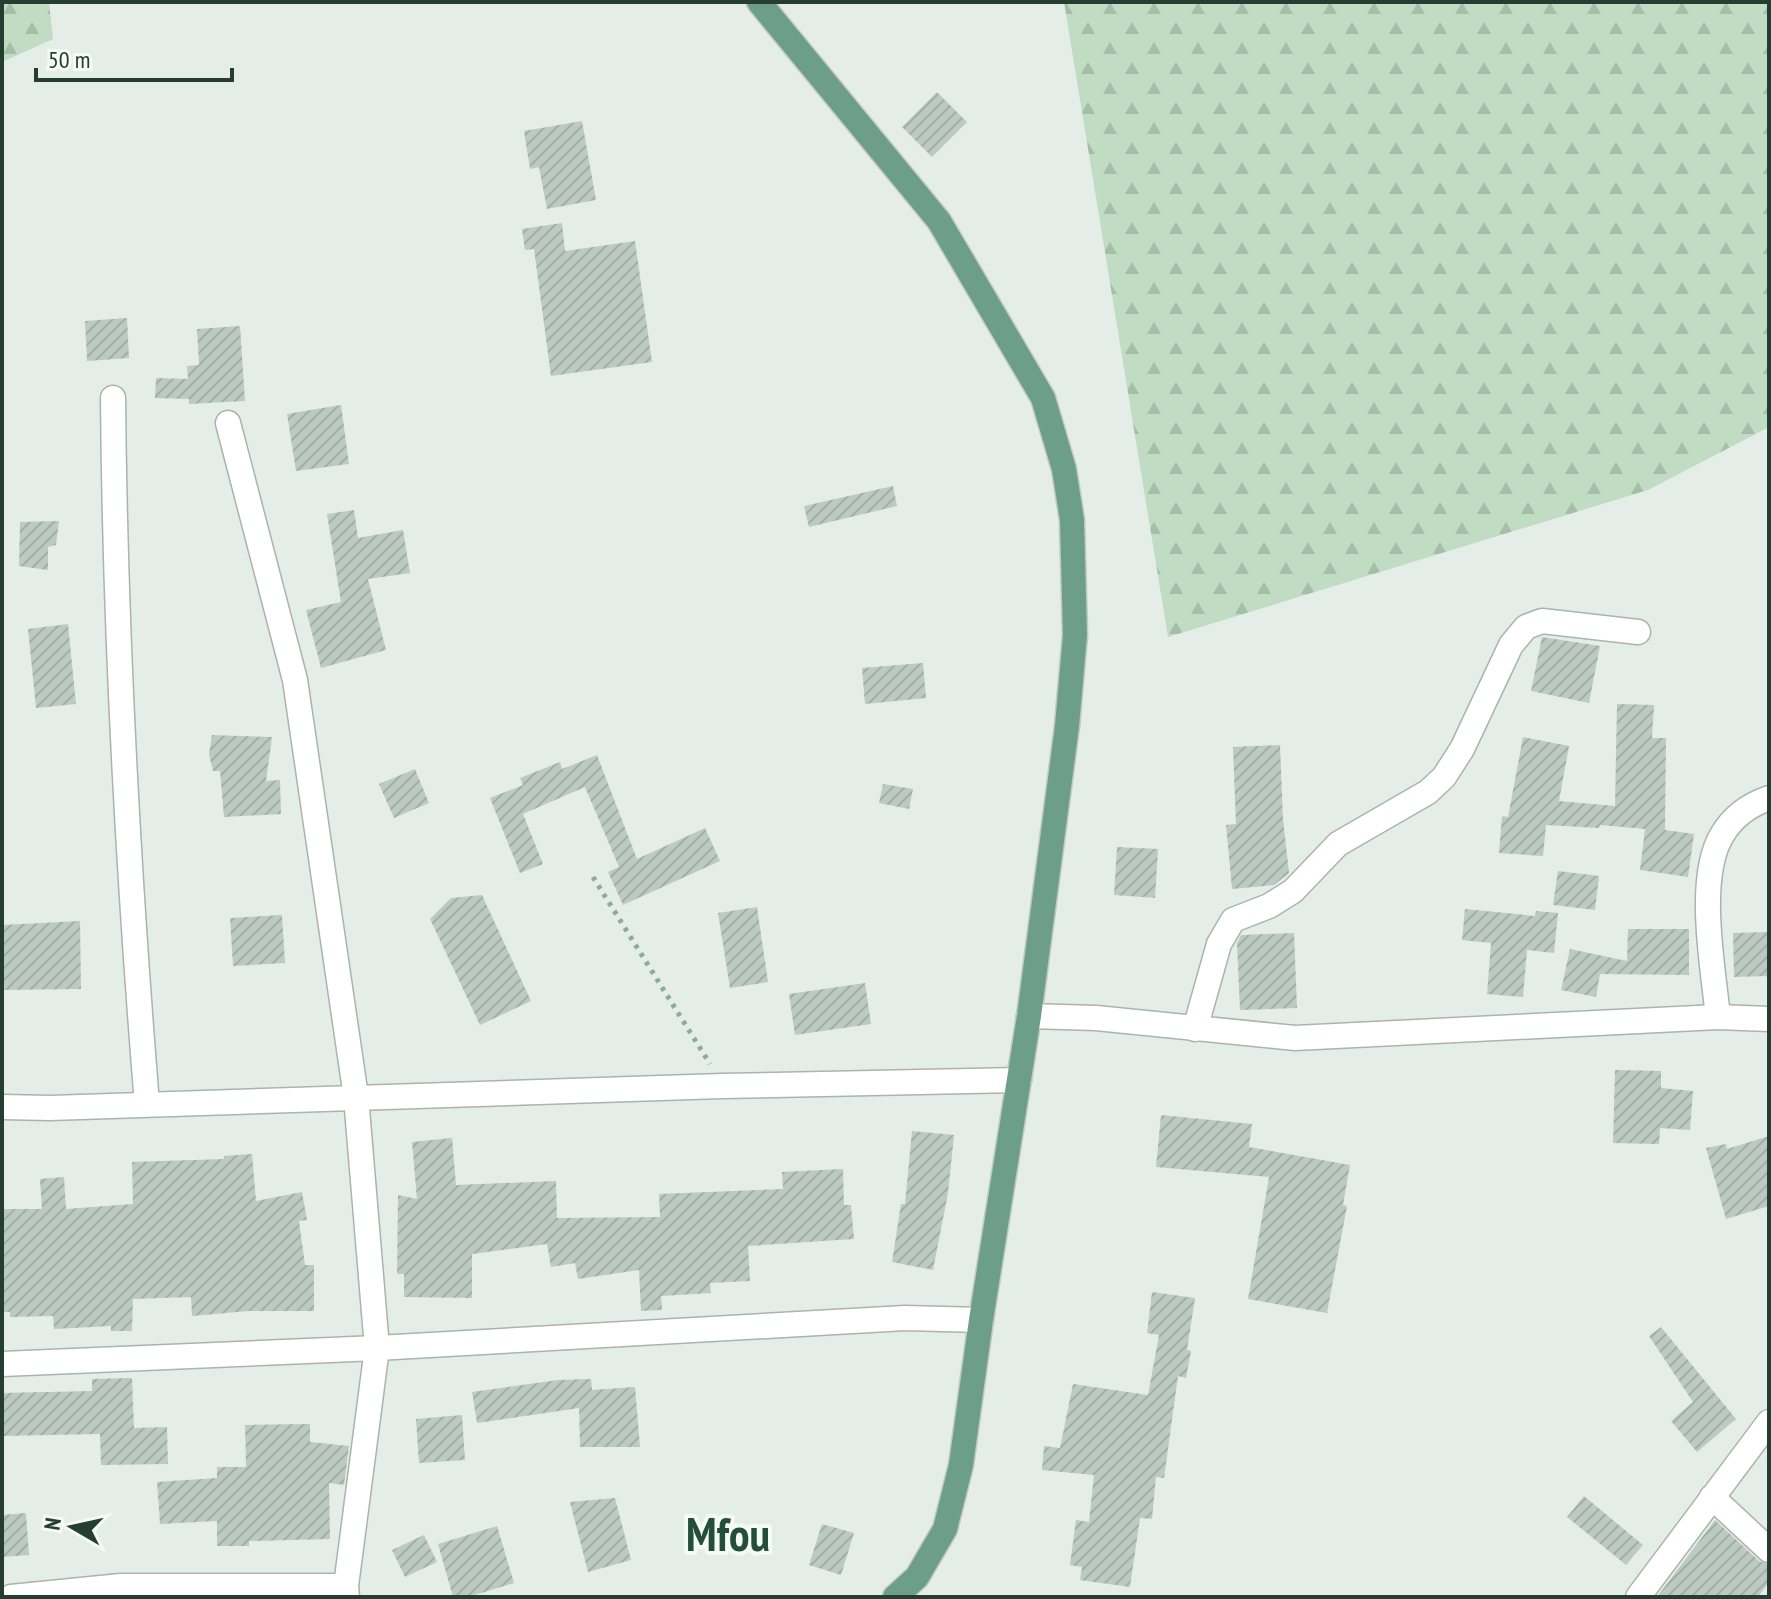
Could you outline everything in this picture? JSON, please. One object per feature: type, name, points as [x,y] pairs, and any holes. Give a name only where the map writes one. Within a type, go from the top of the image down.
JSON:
[{"type":"main road","points":[[759,2],[939,221],[1043,398],[1064,469],[1072,520],[1075,635],[1067,726],[1029,1016],[961,1465],[945,1529],[917,1577],[895,1597]]},
{"type":"street","points":[[113,398],[117,591],[133,934],[147,1104]]},
{"type":"street","points":[[11,1597],[121,1586],[346,1592],[377,1348],[356,1097],[295,680],[228,423]]},
{"type":"street","points":[[1195,1029],[1219,944],[1233,920],[1269,906],[1293,891],[1338,844],[1428,792],[1444,777],[1462,749],[1511,645],[1526,627],[1542,621],[1638,632]]},
{"type":"street","points":[[1718,1017],[1708,915],[1714,853],[1721,835],[1738,813],[1769,798]]},
{"type":"street","points":[[1029,1016],[1096,1018],[1295,1038],[1718,1017],[1769,1019]]},
{"type":"street","points":[[2,1107],[1019,1080]]},
{"type":"street","points":[[2,1364],[377,1348],[905,1318],[981,1320]]},
{"type":"street","points":[[1638,1597],[1769,1422]]},
{"type":"street","points":[[1712,1497],[1769,1550]]},
{"type":"path","points":[[593,877],[722,1086]]},
{"type":"green space","points":[[2,2],[49,2],[53,39],[2,62]]},
{"type":"green space","points":[[1064,2],[1769,2],[1769,427],[1648,490],[1168,637]]},
{"type":"building","points":[[937,92],[967,122],[932,157],[902,127]]},
{"type":"building","points":[[582,121],[596,200],[547,209],[539,167],[530,169],[524,131]]},
{"type":"building","points":[[562,223],[565,251],[635,241],[652,362],[551,376],[534,249],[525,250],[522,229]]},
{"type":"building","points":[[127,318],[129,358],[87,361],[85,321]]},
{"type":"building","points":[[240,326],[245,401],[189,404],[189,399],[155,398],[156,378],[188,379],[187,366],[199,365],[197,329]]},
{"type":"building","points":[[341,405],[349,464],[296,471],[287,414]]},
{"type":"building","points":[[893,486],[897,506],[809,527],[804,506]]},
{"type":"building","points":[[354,510],[358,538],[403,530],[410,573],[368,579],[386,650],[321,668],[306,610],[341,602],[327,514]]},
{"type":"building","points":[[59,521],[56,545],[48,547],[48,570],[19,566],[20,522]]},
{"type":"building","points":[[68,624],[76,704],[36,708],[28,629]]},
{"type":"building","points":[[1542,637],[1600,646],[1589,703],[1531,691]]},
{"type":"building","points":[[923,663],[926,698],[865,704],[862,668]]},
{"type":"building","points":[[1617,704],[1654,705],[1652,738],[1666,738],[1665,830],[1694,834],[1688,877],[1640,870],[1645,829],[1546,825],[1543,856],[1499,853],[1502,816],[1508,817],[1523,737],[1569,746],[1559,801],[1615,806]]},
{"type":"building","points":[[212,735],[272,737],[266,781],[280,780],[281,814],[224,817],[220,771],[213,771],[209,754]]},
{"type":"building","points":[[1280,745],[1289,873],[1274,885],[1232,889],[1226,825],[1236,824],[1233,747]]},
{"type":"building","points":[[597,755],[637,859],[705,828],[720,861],[623,905],[608,872],[619,867],[585,787],[523,814],[543,864],[520,873],[490,798],[523,785],[520,778],[560,762],[562,769]]},
{"type":"building","points":[[415,769],[429,803],[394,818],[379,784]]},
{"type":"building","points":[[883,784],[913,789],[909,809],[879,803]]},
{"type":"building","points":[[1117,847],[1158,849],[1155,898],[1114,895]]},
{"type":"building","points":[[1558,871],[1599,876],[1595,910],[1553,905]]},
{"type":"building","points":[[482,895],[531,1001],[480,1025],[430,919],[451,898]]},
{"type":"building","points":[[757,907],[768,982],[730,988],[718,913]]},
{"type":"building","points":[[1465,909],[1535,916],[1536,911],[1558,913],[1554,953],[1527,950],[1523,997],[1487,994],[1491,943],[1462,940]]},
{"type":"building","points":[[282,915],[285,963],[233,966],[230,918]]},
{"type":"building","points":[[80,921],[81,989],[2,990],[2,925]]},
{"type":"building","points":[[1628,929],[1689,929],[1689,975],[1600,974],[1596,997],[1561,990],[1570,949],[1627,961]]},
{"type":"building","points":[[1769,932],[1769,976],[1734,977],[1733,933]]},
{"type":"building","points":[[1294,933],[1297,1008],[1240,1010],[1237,943],[1241,935]]},
{"type":"building","points":[[865,983],[871,1024],[795,1035],[789,994]]},
{"type":"building","points":[[1615,1070],[1661,1071],[1661,1088],[1693,1091],[1690,1130],[1660,1128],[1659,1144],[1613,1143]]},
{"type":"building","points":[[1161,1115],[1252,1124],[1249,1147],[1350,1165],[1343,1205],[1347,1206],[1327,1313],[1248,1299],[1269,1177],[1156,1167]]},
{"type":"building","points":[[912,1131],[954,1135],[948,1193],[933,1270],[892,1262],[901,1204],[905,1204]]},
{"type":"building","points":[[1769,1136],[1769,1206],[1726,1219],[1706,1148],[1726,1144],[1727,1149]]},
{"type":"building","points":[[452,1138],[456,1185],[556,1181],[557,1218],[660,1217],[659,1194],[783,1189],[782,1172],[843,1169],[844,1205],[851,1205],[854,1239],[748,1246],[750,1281],[710,1283],[711,1293],[661,1296],[662,1310],[641,1311],[639,1270],[578,1279],[575,1263],[551,1267],[547,1244],[472,1254],[472,1298],[404,1297],[404,1274],[397,1274],[398,1195],[417,1199],[412,1142]]},
{"type":"building","points":[[252,1154],[256,1201],[302,1192],[307,1220],[299,1221],[305,1265],[314,1265],[314,1311],[249,1311],[192,1316],[191,1297],[133,1299],[132,1331],[111,1331],[111,1326],[54,1329],[53,1316],[10,1317],[10,1312],[2,1312],[2,1209],[42,1209],[40,1179],[64,1177],[66,1209],[133,1204],[132,1162],[224,1159],[224,1156]]},
{"type":"building","points":[[1152,1292],[1195,1298],[1187,1350],[1191,1351],[1186,1378],[1178,1376],[1164,1478],[1156,1477],[1152,1519],[1140,1518],[1130,1587],[1080,1580],[1082,1567],[1070,1565],[1076,1520],[1089,1522],[1094,1475],[1042,1470],[1044,1446],[1060,1448],[1073,1384],[1148,1395],[1159,1335],[1147,1333]]},
{"type":"building","points":[[1661,1327],[1736,1419],[1697,1452],[1671,1421],[1693,1402],[1649,1336]]},
{"type":"building","points":[[132,1378],[134,1428],[167,1427],[168,1464],[101,1465],[100,1434],[2,1436],[2,1393],[92,1391],[92,1379]]},
{"type":"building","points":[[591,1379],[592,1390],[635,1387],[640,1447],[580,1447],[579,1408],[477,1423],[472,1392],[558,1380]]},
{"type":"building","points":[[462,1415],[465,1460],[419,1463],[416,1419]]},
{"type":"building","points":[[310,1424],[310,1442],[349,1446],[344,1485],[329,1483],[330,1539],[249,1541],[249,1546],[217,1546],[217,1521],[160,1524],[157,1482],[217,1478],[217,1467],[246,1467],[245,1425]]},
{"type":"building","points":[[1584,1496],[1643,1545],[1626,1565],[1567,1517]]},
{"type":"building","points":[[615,1498],[631,1560],[588,1572],[570,1502]]},
{"type":"building","points":[[26,1513],[29,1555],[2,1557],[2,1515]]},
{"type":"building","points":[[1715,1520],[1759,1561],[1769,1565],[1769,1582],[1758,1597],[1657,1597]]},
{"type":"building","points":[[822,1524],[854,1533],[841,1575],[809,1565]]},
{"type":"building","points":[[497,1526],[514,1583],[468,1597],[453,1597],[438,1544]]},
{"type":"building","points":[[424,1535],[437,1562],[405,1577],[392,1550]]},
{"type":"district","name":"Mfou","points":[[728,1534]]}]
